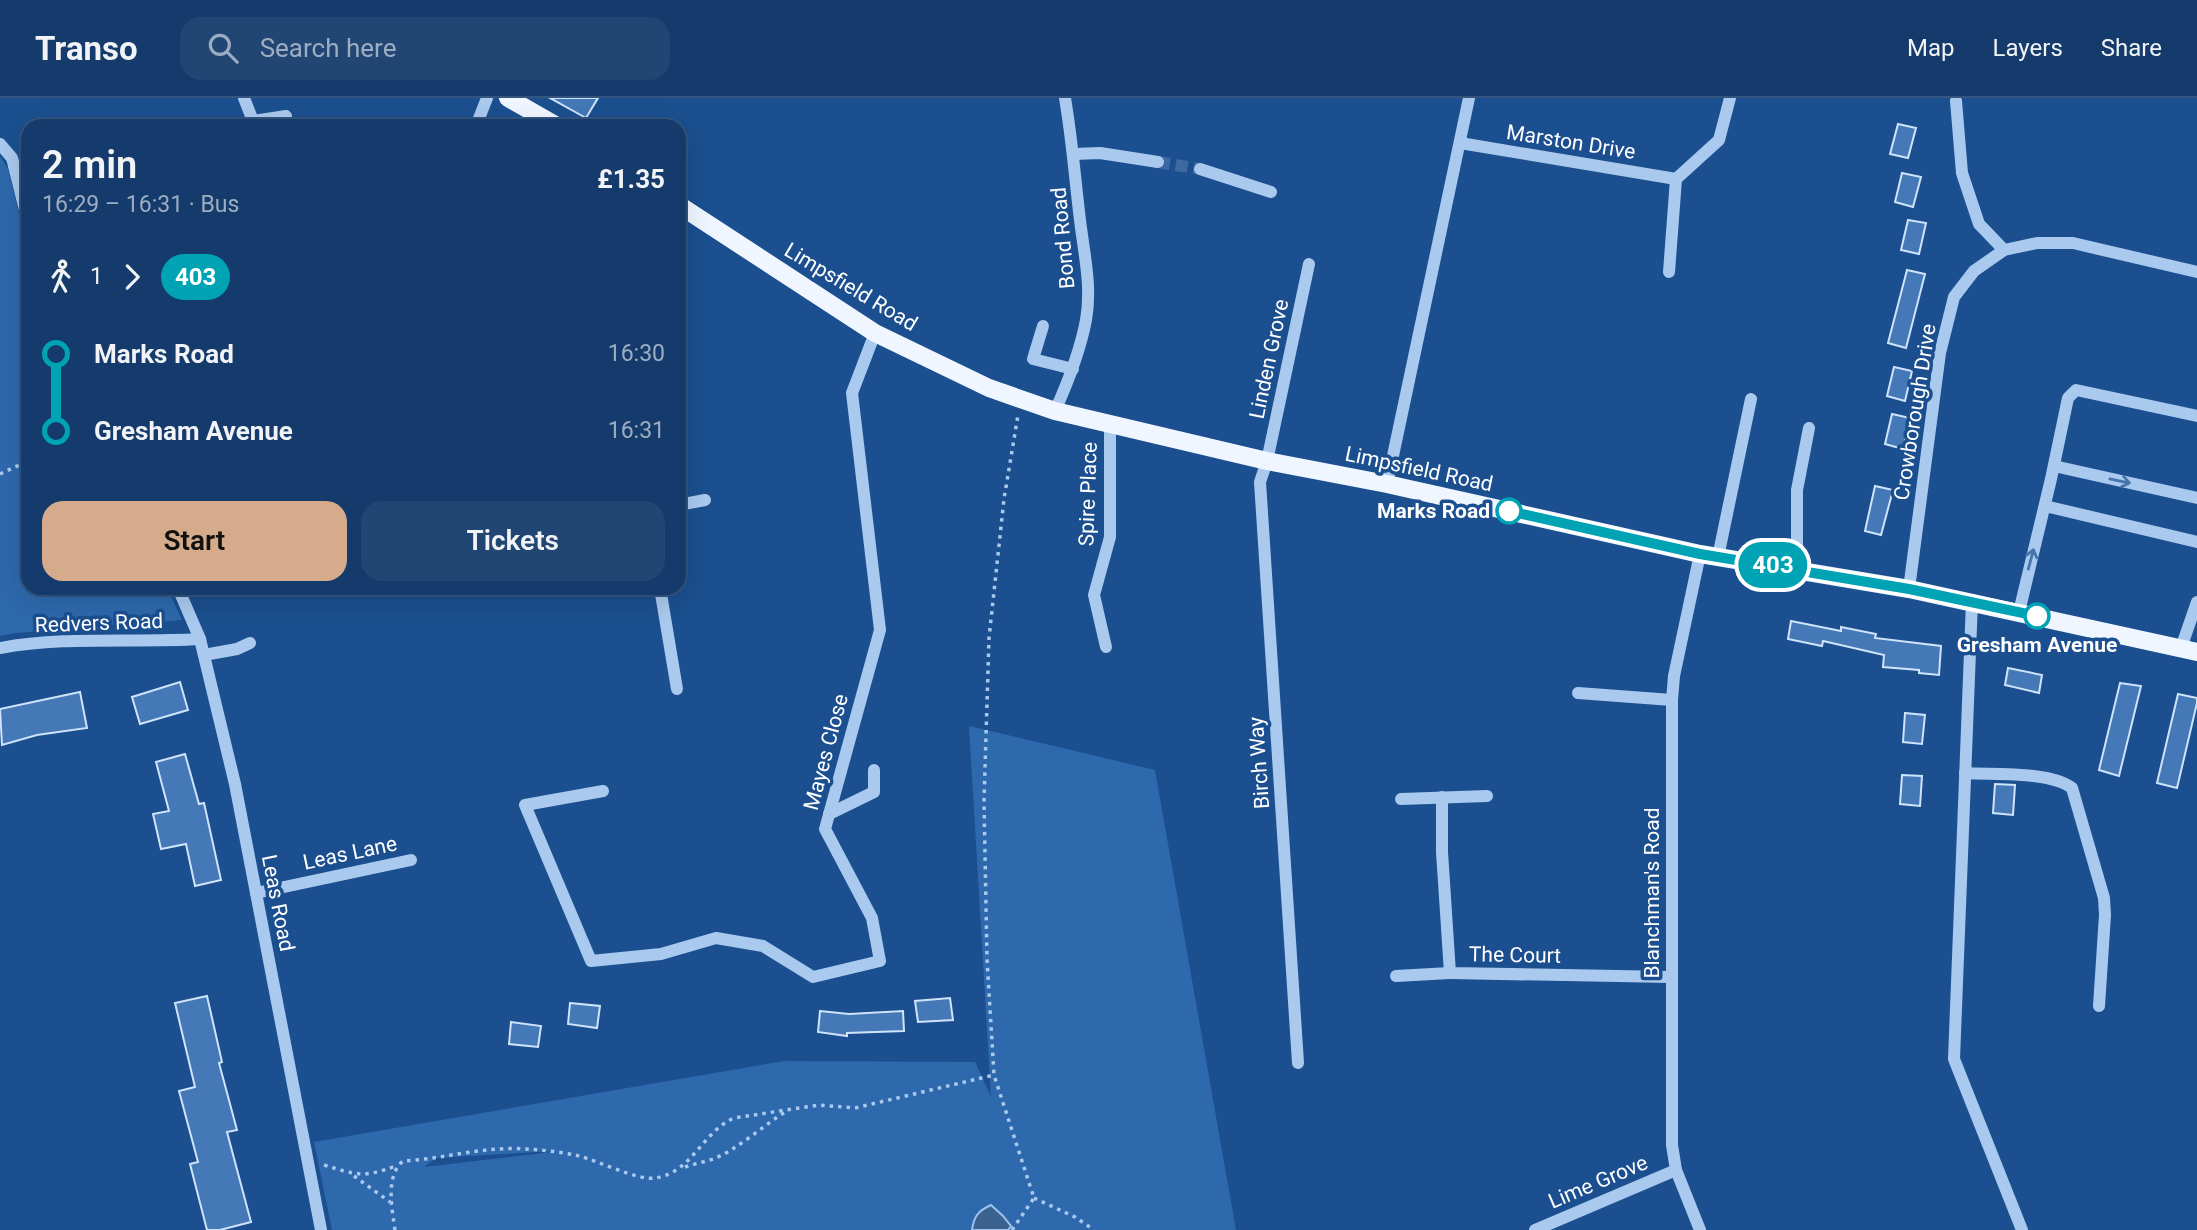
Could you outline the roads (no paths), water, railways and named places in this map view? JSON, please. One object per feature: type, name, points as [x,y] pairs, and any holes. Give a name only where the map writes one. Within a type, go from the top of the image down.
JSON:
[{"type":"main road","points":[[508,98],[545,119]]},
{"type":"main road","name":"Limpsfield Road","points":[[686,210],[875,333],[989,388],[1055,411],[1267,461],[1387,484],[1709,555],[1972,601],[2189,650]]},
{"type":"street","points":[[244,98],[252,119]]},
{"type":"street","points":[[479,119],[487,98]]},
{"type":"street","name":"Bond Road","points":[[1055,411],[1073,369],[1086,321],[1089,283],[1065,98]]},
{"type":"street","points":[[1387,484],[1469,98]]},
{"type":"street","points":[[1669,272],[1676,179],[1719,140],[1730,98]]},
{"type":"street","points":[[1956,101],[1962,173],[1979,224],[2004,250]]},
{"type":"street","points":[[266,119],[286,116]]},
{"type":"street","name":"Marston Drive","points":[[1460,143],[1676,179]]},
{"type":"street","points":[[0,144],[12,158],[21,194]]},
{"type":"street","points":[[1074,154],[1100,153],[1158,162]]},
{"type":"street","points":[[1200,169],[1271,192]]},
{"type":"street","name":"Crowborough Drive","points":[[1909,589],[1940,354],[1954,297],[1975,271],[2004,250],[2037,243],[2073,243],[2197,272]]},
{"type":"street","name":"Linden Grove","points":[[1267,461],[1309,264]]},
{"type":"street","points":[[1043,327],[1033,359],[1073,369]]},
{"type":"street","name":"Mayes Close","points":[[603,791],[525,805],[591,961],[661,954],[716,938],[762,946],[813,977],[880,961],[872,918],[825,829],[880,631],[852,393],[875,333]]},
{"type":"street","points":[[2019,612],[2068,398],[2076,390],[2197,416]]},
{"type":"street","name":"Blanchman's Road","points":[[1700,1230],[1676,1170],[1671,1145],[1672,700],[1674,676],[1751,399]]},
{"type":"street","name":"Spire Place","points":[[1106,647],[1094,595],[1110,537],[1110,424]]},
{"type":"street","points":[[1797,569],[1797,490],[1809,428]]},
{"type":"street","name":"Birch Way","points":[[1267,461],[1260,481],[1298,1063]]},
{"type":"street","points":[[2054,466],[2197,498]]},
{"type":"street","points":[[686,504],[705,500]]},
{"type":"street","points":[[2045,506],[2197,542]]},
{"type":"street","name":"Leas Road","points":[[181,595],[200,639],[235,784],[321,1230]]},
{"type":"street","points":[[661,595],[677,689]]},
{"type":"street","points":[[1972,601],[1954,1059],[2022,1230]]},
{"type":"street","points":[[2189,650],[2197,602]]},
{"type":"street","name":"Redvers Road","points":[[0,648],[83,642],[200,639]]},
{"type":"street","points":[[204,655],[237,649],[250,643]]},
{"type":"street","points":[[1578,693],[1672,700]]},
{"type":"street","points":[[829,814],[874,792],[874,770]]},
{"type":"street","points":[[1965,773],[2046,778],[2072,788],[2104,898],[2099,1006]]},
{"type":"street","points":[[1401,799],[1487,796]]},
{"type":"street","name":"The Court","points":[[1442,797],[1442,852],[1450,973],[1671,977]]},
{"type":"street","name":"Leas Lane","points":[[256,893],[411,860]]},
{"type":"street","points":[[1396,976],[1450,973]]},
{"type":"street","name":"Lime Grove","points":[[1535,1230],[1676,1170]]},
{"type":"tunnel","points":[[1158,162],[1200,169]]},
{"type":"place","name":"Marks Road","points":[[1509,511]]},
{"type":"place","name":"Gresham Avenue","points":[[2037,616]]}]
